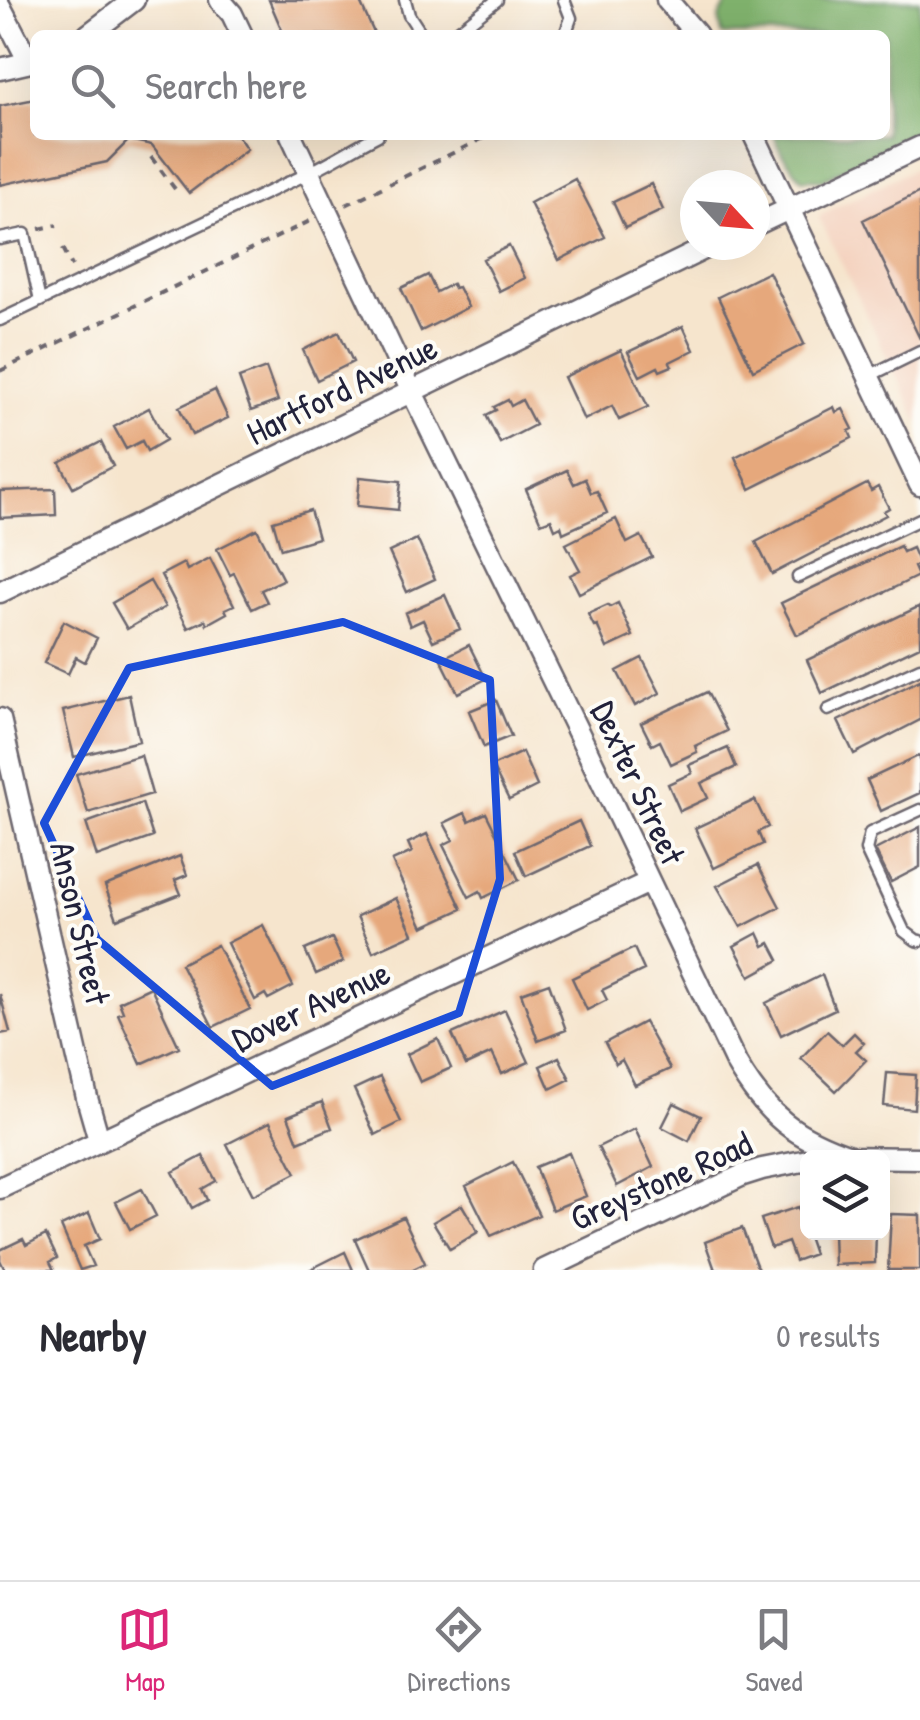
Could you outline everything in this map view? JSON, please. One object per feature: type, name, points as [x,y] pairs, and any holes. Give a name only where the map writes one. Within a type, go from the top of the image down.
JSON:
[{"type":"street","points":[[95,30],[134,0]]},
{"type":"street","points":[[220,0],[240,30]]},
{"type":"street","points":[[667,0],[693,30]]},
{"type":"street","points":[[0,6],[30,58]]},
{"type":"street","points":[[0,68],[30,62]]},
{"type":"street","name":"Dexter Street","points":[[293,140],[736,1062],[753,1092],[786,1124],[832,1150]]},
{"type":"street","points":[[756,140],[920,485]]},
{"type":"street","points":[[770,218],[920,147]]},
{"type":"street","name":"Hartford Avenue","points":[[0,592],[681,260]]},
{"type":"street","name":"Anson Street","points":[[0,718],[100,1140]]},
{"type":"street","name":"Dover Avenue","points":[[0,1188],[649,882]]},
{"type":"street","points":[[890,1157],[920,1158]]},
{"type":"street","name":"Greystone Road","points":[[544,1270],[742,1176],[800,1161]]},
{"type":"lane","points":[[405,0],[419,30]]},
{"type":"lane","points":[[459,30],[497,0]]},
{"type":"lane","points":[[564,0],[571,18],[567,30]]},
{"type":"lane","points":[[0,320],[310,174],[368,140]]},
{"type":"lane","points":[[0,239],[25,234],[40,301]]},
{"type":"lane","points":[[867,377],[920,351]]},
{"type":"lane","points":[[798,577],[920,520]]},
{"type":"lane","points":[[828,710],[920,668]]},
{"type":"lane","points":[[920,810],[870,834],[866,850],[904,930],[920,940]]},
{"type":"path","points":[[342,207],[480,140]]},
{"type":"path","points":[[151,156],[178,193]]},
{"type":"path","points":[[0,371],[312,221]]},
{"type":"path","points":[[63,248],[81,282]]},
{"type":"highlighted area","points":[[343,622],[490,680],[500,879],[459,1013],[272,1086],[97,939],[44,823],[129,668]]},
{"type":"shaded area","points":[[920,166],[920,424],[819,217]]},
{"type":"green space","points":[[729,0],[920,0],[920,129],[822,180],[802,179],[776,140],[890,140],[890,30],[721,30],[719,18]]},
{"type":"building","points":[[269,0],[359,0],[373,30],[282,30]]},
{"type":"building","points":[[30,100],[30,140],[129,140],[107,162],[0,185],[0,106]]},
{"type":"building","points":[[129,140],[241,140],[247,149],[189,193],[152,145]]},
{"type":"building","points":[[575,179],[605,237],[559,260],[530,203]]},
{"type":"building","points":[[651,184],[663,210],[625,228],[613,202]]},
{"type":"building","points":[[920,192],[920,339],[863,220]]},
{"type":"building","points":[[509,246],[525,278],[499,291],[483,259]]},
{"type":"building","points":[[769,272],[804,344],[753,370],[718,297]]},
{"type":"building","points":[[428,275],[436,292],[452,284],[458,287],[468,307],[421,331],[401,288]]},
{"type":"building","points":[[683,326],[694,350],[670,362],[672,366],[660,371],[658,367],[640,376],[628,352]]},
{"type":"building","points":[[339,332],[353,362],[317,380],[303,350]]},
{"type":"building","points":[[621,350],[648,407],[619,420],[612,406],[584,420],[564,377]]},
{"type":"building","points":[[266,368],[278,401],[251,411],[239,378]]},
{"type":"building","points":[[215,390],[228,418],[192,435],[179,407]]},
{"type":"building","points":[[508,400],[511,406],[522,400],[535,425],[500,443],[486,415]]},
{"type":"building","points":[[834,407],[836,412],[843,409],[853,429],[849,431],[852,438],[750,489],[735,457]]},
{"type":"building","points":[[149,408],[166,440],[147,451],[142,441],[126,449],[114,427]]},
{"type":"building","points":[[101,442],[113,466],[73,487],[60,463]]},
{"type":"building","points":[[567,470],[574,484],[585,479],[591,493],[597,491],[607,513],[563,533],[561,526],[555,529],[551,519],[541,523],[526,489]]},
{"type":"building","points":[[360,477],[401,481],[398,510],[357,506]]},
{"type":"building","points":[[867,484],[871,491],[878,487],[889,508],[884,511],[886,515],[772,574],[756,542]]},
{"type":"building","points":[[55,489],[56,515],[0,518],[0,491]]},
{"type":"building","points":[[310,510],[318,538],[281,549],[273,521]]},
{"type":"building","points":[[616,519],[627,543],[641,536],[652,557],[579,593],[570,575],[580,570],[566,544]]},
{"type":"building","points":[[257,529],[283,580],[261,590],[267,602],[252,609],[217,549]]},
{"type":"building","points":[[417,539],[435,579],[407,592],[389,552]]},
{"type":"building","points":[[900,546],[903,552],[912,548],[919,564],[914,567],[918,576],[797,635],[781,603]]},
{"type":"building","points":[[210,558],[234,605],[207,624],[205,620],[188,628],[161,575],[184,563],[187,570]]},
{"type":"building","points":[[150,581],[165,607],[127,629],[112,603]]},
{"type":"building","points":[[445,595],[460,629],[433,641],[423,620],[410,626],[405,613]]},
{"type":"building","points":[[618,603],[633,636],[607,648],[588,614]]},
{"type":"building","points":[[920,606],[920,646],[822,693],[807,660]]},
{"type":"building","points":[[64,621],[97,638],[85,662],[76,657],[68,674],[44,663]]},
{"type":"building","points":[[469,645],[486,679],[458,693],[441,659]]},
{"type":"building","points":[[642,658],[660,693],[635,706],[617,671]]},
{"type":"building","points":[[920,680],[920,720],[854,754],[838,721]]},
{"type":"building","points":[[707,692],[727,731],[695,746],[697,752],[671,764],[660,741],[652,745],[641,723]]},
{"type":"building","points":[[129,695],[139,741],[74,757],[63,711]]},
{"type":"building","points":[[496,700],[511,736],[484,747],[469,711]]},
{"type":"building","points":[[728,748],[736,767],[701,783],[708,798],[680,811],[668,784],[692,773],[689,765]]},
{"type":"building","points":[[522,752],[537,786],[509,800],[492,766]]},
{"type":"building","points":[[141,755],[152,794],[88,813],[76,774]]},
{"type":"building","points":[[920,755],[920,793],[881,811],[867,780]]},
{"type":"building","points":[[755,800],[768,827],[758,832],[763,844],[714,868],[695,828]]},
{"type":"building","points":[[142,803],[153,837],[97,857],[86,823]]},
{"type":"building","points":[[465,813],[469,821],[486,813],[519,880],[483,898],[480,891],[469,897],[443,845],[453,840],[444,823]]},
{"type":"building","points":[[579,821],[590,846],[526,876],[515,851]]},
{"type":"building","points":[[920,827],[920,867],[891,882],[875,850]]},
{"type":"building","points":[[427,834],[462,909],[423,927],[392,861],[412,852],[408,843]]},
{"type":"building","points":[[180,856],[187,875],[175,880],[181,894],[117,919],[105,886]]},
{"type":"building","points":[[758,865],[780,907],[741,927],[717,886]]},
{"type":"building","points":[[396,898],[413,934],[373,952],[357,916]]},
{"type":"building","points":[[263,925],[293,986],[268,999],[265,994],[255,1000],[227,943]]},
{"type":"building","points":[[758,933],[764,946],[770,943],[779,960],[750,976],[734,946]]},
{"type":"building","points":[[332,938],[343,962],[316,974],[305,950]]},
{"type":"building","points":[[217,945],[250,1009],[213,1027],[181,964]]},
{"type":"building","points":[[634,948],[644,970],[602,990],[607,1000],[587,1010],[572,978]]},
{"type":"building","points":[[822,975],[835,1009],[781,1035],[766,1003]]},
{"type":"building","points":[[549,983],[566,1030],[538,1041],[521,993]]},
{"type":"building","points":[[151,987],[179,1047],[141,1064],[118,1014],[123,1012],[119,1002]]},
{"type":"building","points":[[0,994],[10,1032],[0,1034]]},
{"type":"building","points":[[505,1010],[529,1062],[502,1074],[492,1053],[466,1065],[452,1034]]},
{"type":"building","points":[[644,1022],[670,1069],[635,1085],[622,1060],[616,1064],[605,1043]]},
{"type":"building","points":[[827,1031],[842,1045],[854,1033],[864,1043],[856,1051],[866,1060],[836,1091],[801,1058]]},
{"type":"building","points":[[438,1039],[451,1068],[420,1082],[407,1054]]},
{"type":"building","points":[[559,1057],[570,1079],[550,1089],[540,1066]]},
{"type":"building","points":[[887,1073],[916,1075],[914,1109],[884,1106]]},
{"type":"building","points":[[380,1077],[401,1122],[375,1135],[354,1089]]},
{"type":"building","points":[[322,1102],[332,1128],[298,1142],[288,1116]]},
{"type":"building","points":[[674,1103],[701,1116],[689,1141],[662,1127]]},
{"type":"building","points":[[270,1122],[296,1173],[253,1195],[227,1144]]},
{"type":"building","points":[[635,1129],[653,1167],[617,1186],[598,1147]]},
{"type":"building","points":[[569,1153],[586,1196],[552,1210],[535,1167]]},
{"type":"building","points":[[203,1156],[216,1181],[202,1189],[207,1200],[192,1208],[173,1172]]},
{"type":"building","points":[[513,1162],[539,1215],[491,1236],[466,1186]]},
{"type":"building","points":[[142,1189],[156,1216],[130,1229],[116,1202]]},
{"type":"building","points":[[462,1205],[478,1232],[450,1249],[433,1222]]},
{"type":"building","points":[[798,1207],[800,1240],[809,1240],[814,1254],[795,1261],[788,1242],[771,1248],[761,1219]]},
{"type":"building","points":[[89,1213],[100,1239],[84,1246],[93,1266],[80,1270],[61,1226]]},
{"type":"building","points":[[891,1214],[920,1215],[920,1270],[888,1270]]},
{"type":"building","points":[[403,1217],[425,1263],[411,1270],[369,1270],[355,1239]]},
{"type":"building","points":[[742,1228],[758,1270],[715,1270],[705,1242]]},
{"type":"building","points":[[46,1235],[57,1258],[50,1262],[54,1270],[5,1270],[0,1250],[23,1239],[26,1245]]},
{"type":"building","points":[[833,1240],[876,1240],[875,1263],[834,1265]]},
{"type":"building","points":[[345,1252],[353,1270],[309,1270]]}]
